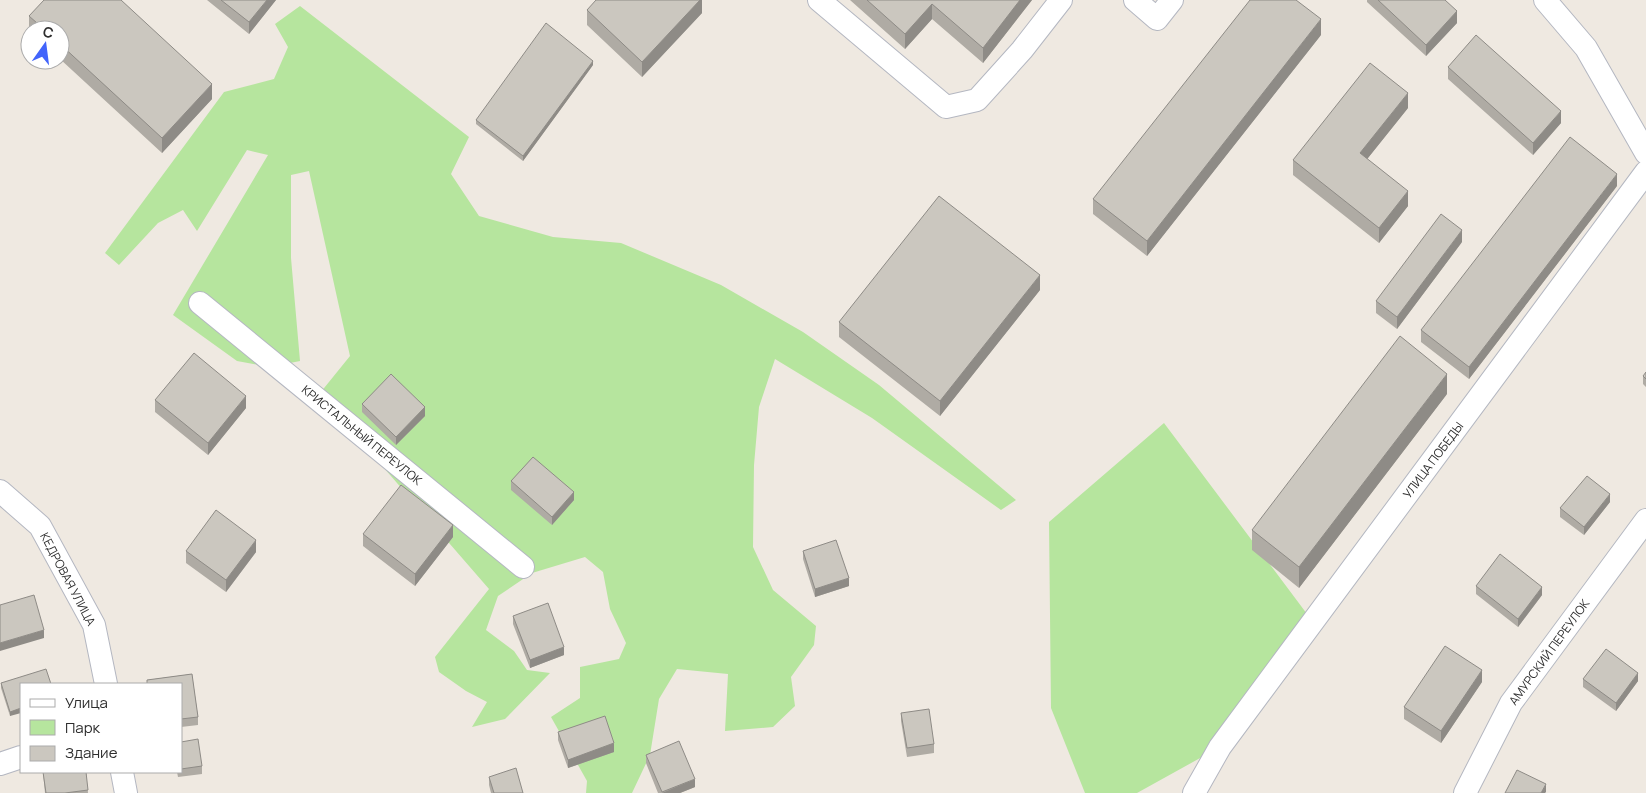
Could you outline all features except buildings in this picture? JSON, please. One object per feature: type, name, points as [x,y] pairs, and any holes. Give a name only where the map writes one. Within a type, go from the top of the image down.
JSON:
[{"type":"street","points":[[819,0],[946,107],[977,100],[1022,50],[1061,0]]},
{"type":"street","points":[[1136,0],[1157,19],[1172,0]]},
{"type":"street","points":[[1545,0],[1586,48],[1646,153]]},
{"type":"street","name":"УЛИЦА ПОБЕДЫ","points":[[1194,793],[1220,748],[1646,172]]},
{"type":"street","name":"КРИСТАЛЬНЫЙ ПЕРЕУЛОК","points":[[200,303],[523,567]]},
{"type":"street","name":"КЕДРОВАЯ УЛИЦА","points":[[0,491],[40,526],[94,625],[106,683]]},
{"type":"street","name":"АМУРСКИЙ ПЕРЕУЛОК","points":[[1465,793],[1511,703],[1646,520]]},
{"type":"street","points":[[0,764],[20,757]]},
{"type":"street","points":[[122,773],[126,793]]},
{"type":"green space","points":[[300,6],[469,137],[451,174],[479,216],[553,237],[621,243],[721,285],[803,332],[879,385],[1016,500],[1001,510],[872,418],[775,359],[759,407],[754,465],[753,547],[773,590],[816,626],[814,645],[791,677],[795,706],[773,727],[725,731],[728,674],[677,669],[659,699],[650,755],[632,793],[586,793],[587,781],[551,717],[580,698],[580,667],[619,659],[626,643],[610,609],[603,572],[585,557],[532,573],[498,596],[486,630],[514,651],[527,670],[550,673],[505,719],[472,727],[487,702],[466,691],[439,672],[435,657],[489,589],[364,445],[316,398],[350,356],[309,171],[291,175],[291,258],[300,361],[270,367],[237,361],[173,315],[268,155],[247,150],[197,231],[183,210],[158,223],[119,265],[105,253],[224,92],[274,79],[288,47],[275,24]]},
{"type":"green space","points":[[1164,423],[1313,622],[1220,747],[1137,793],[1085,793],[1051,708],[1049,522]]}]
